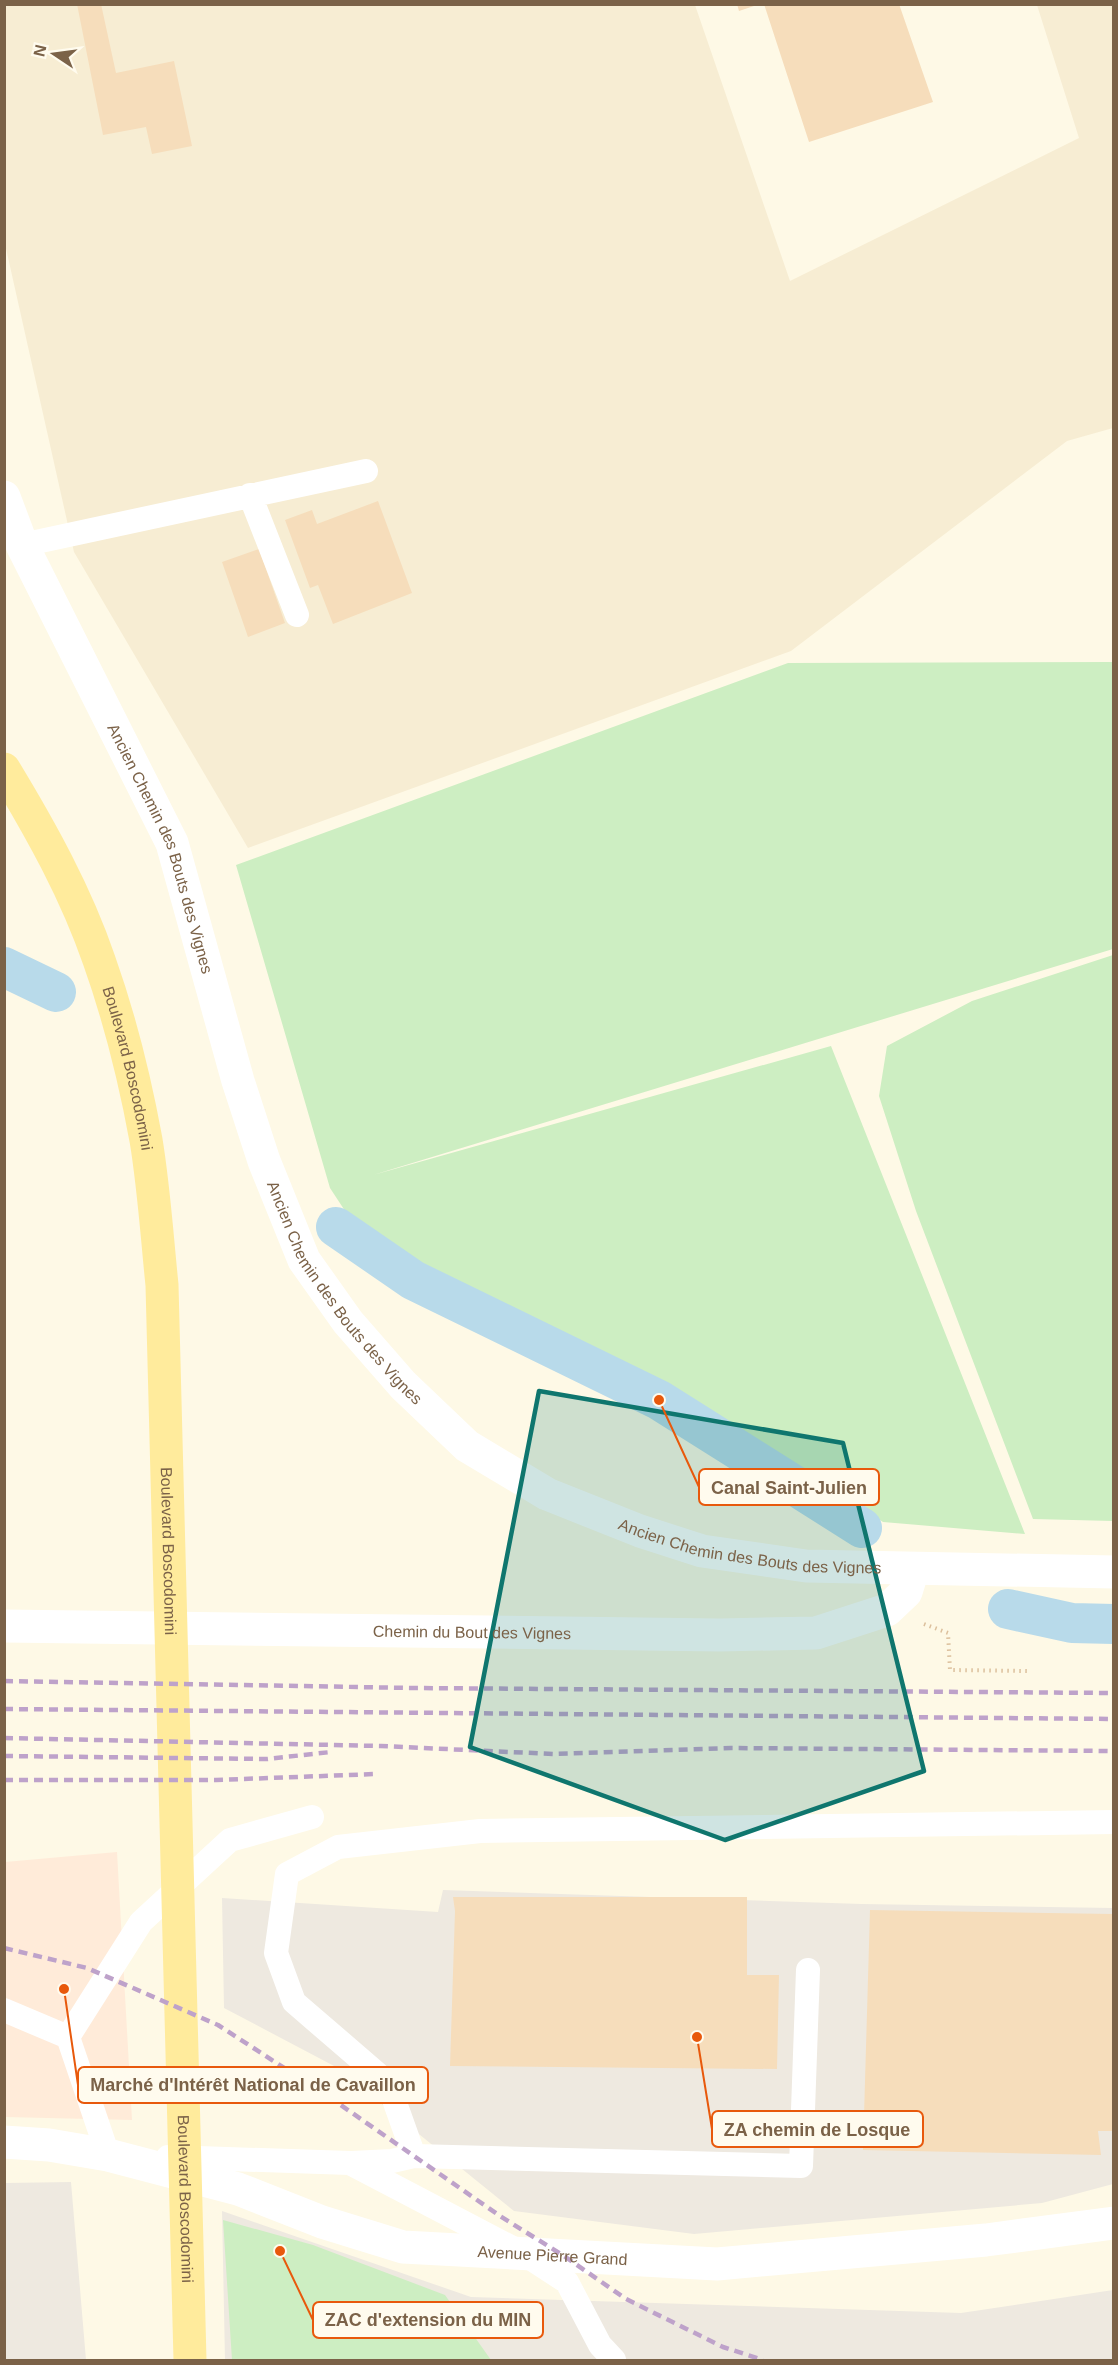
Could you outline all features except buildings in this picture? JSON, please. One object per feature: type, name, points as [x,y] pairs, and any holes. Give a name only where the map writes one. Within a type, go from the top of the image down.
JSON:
[{"type":"main road","name":"Boulevard Boscodomini","points":[[4,769],[35,820],[69,888],[99,959],[134,1079],[146,1143],[162,1285],[190,2361]]},
{"type":"street","name":"Ancien Chemin des Bouts des Vignes","points":[[4,497],[22,545],[172,843],[238,1081],[264,1161],[304,1260],[348,1323],[403,1385],[466,1446],[547,1494],[640,1531],[702,1551],[806,1566],[1113,1572]]},
{"type":"street","name":"Chemin du Bout des Vignes","points":[[4,1626],[741,1635],[816,1633],[887,1610],[906,1592],[913,1569]]},
{"type":"street","name":"Avenue Pierre Grand","points":[[4,2142],[49,2145],[108,2155],[238,2189],[322,2223],[403,2247],[717,2264],[986,2240],[1113,2223]]},
{"type":"lane","points":[[22,545],[366,471]]},
{"type":"lane","points":[[250,495],[297,615]]},
{"type":"lane","points":[[68,2037],[141,1922],[230,1840],[312,1817]]},
{"type":"lane","points":[[414,2156],[388,2083],[294,2002],[276,1953],[287,1874],[338,1847],[480,1831],[1113,1822]]},
{"type":"lane","points":[[4,2010],[68,2037],[108,2155],[350,2163],[392,2161],[414,2156],[801,2166],[808,1970]]},
{"type":"lane","points":[[350,2163],[524,2254],[567,2282],[600,2345],[614,2361]]},
{"type":"path","points":[[887,1610],[948,1633],[950,1670],[1028,1671]]},
{"type":"highlighted area","points":[[539,1391],[843,1443],[924,1771],[725,1840],[470,1747]]},
{"type":"shaded area","points":[[4,5],[695,5],[790,281],[1079,138],[1037,5],[1113,5],[1113,428],[1067,441],[791,651],[248,848],[74,552],[5,244]]},
{"type":"shaded area","points":[[117,1852],[132,2120],[5,2117],[5,1862]]},
{"type":"shaded area","points":[[443,1890],[862,1904],[1113,1908],[1113,2184],[1042,2203],[694,2234],[514,2211],[336,2067],[224,2008],[222,1898],[438,1912]]},
{"type":"shaded area","points":[[71,2182],[86,2360],[5,2360],[5,2183]]},
{"type":"shaded area","points":[[222,2211],[471,2297],[961,2313],[1113,2290],[1113,2360],[225,2360]]},
{"type":"green space","points":[[1113,662],[1113,949],[373,1175],[831,1046],[1025,1534],[883,1522],[832,1488],[433,1273],[351,1220],[330,1188],[236,865],[788,663]]},
{"type":"green space","points":[[1113,955],[1113,1521],[1033,1519],[916,1211],[879,1096],[887,1046],[972,1001]]},
{"type":"green space","points":[[223,2220],[313,2245],[445,2295],[491,2360],[232,2360]]},
{"type":"waterway","points":[[4,967],[56,992]]},
{"type":"waterway","points":[[336,1227],[413,1280],[659,1400],[862,1528]]},
{"type":"waterway","points":[[1008,1609],[1072,1623],[1114,1624]]},
{"type":"railway","points":[[4,1681],[415,1688],[1114,1693]]},
{"type":"railway","points":[[4,1709],[1114,1719]]},
{"type":"railway","points":[[4,1738],[381,1746],[553,1754],[731,1748],[1114,1751]]},
{"type":"railway","points":[[4,1756],[267,1759],[331,1752]]},
{"type":"railway","points":[[4,1780],[216,1780],[376,1774]]},
{"type":"railway","points":[[4,1948],[87,1968],[218,2025],[335,2101],[500,2216],[564,2256],[626,2299],[723,2347],[763,2360]]},
{"type":"place","name":"Canal Saint-Julien","points":[[659,1400]]},
{"type":"place","name":"Marché d'Intérêt National de Cavaillon","points":[[64,1989]]},
{"type":"place","name":"ZA chemin de Losque","points":[[697,2037]]},
{"type":"place","name":"ZAC d'extension du MIN","points":[[280,2251]]}]
